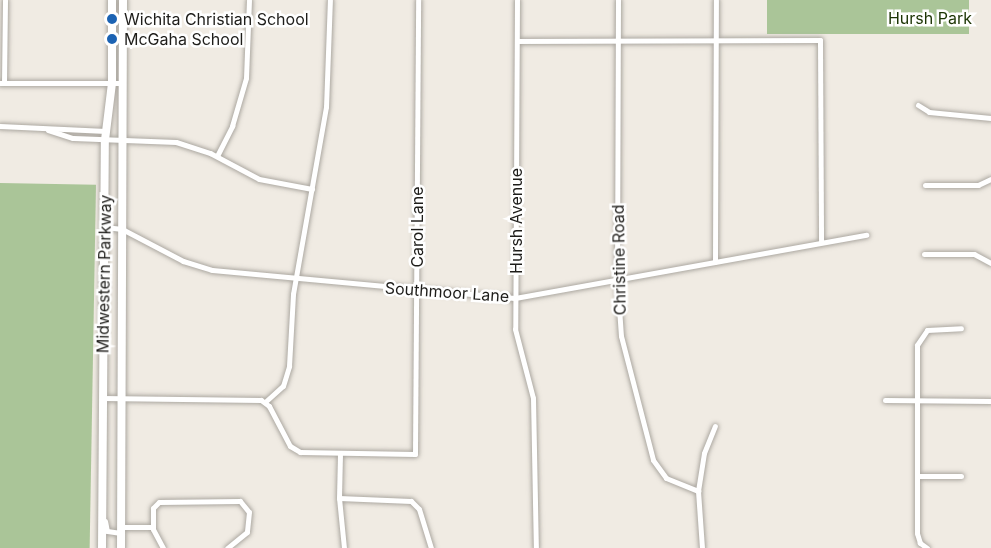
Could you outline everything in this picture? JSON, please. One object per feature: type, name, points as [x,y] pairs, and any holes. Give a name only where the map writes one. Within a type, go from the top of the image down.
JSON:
[{"type":"main road","name":"Midwestern Parkway","points":[[102,548],[105,140],[112,83],[112,0]]},
{"type":"main road","name":"Midwestern Parkway","points":[[121,548],[123,0]]},
{"type":"street","points":[[5,0],[2,83],[123,83]]},
{"type":"street","points":[[217,156],[232,126],[246,78],[249,0]]},
{"type":"street","points":[[102,399],[265,402],[283,387],[287,377],[295,280],[326,106],[330,0]]},
{"type":"street","name":"Carol Lane","points":[[340,453],[416,454],[418,0]]},
{"type":"street","name":"Hursh Avenue","points":[[517,0],[515,298],[517,338],[533,398],[536,548]]},
{"type":"street","name":"Christine Road","points":[[618,0],[617,279],[621,336],[653,460],[666,478],[698,491]]},
{"type":"street","points":[[715,262],[716,0]]},
{"type":"street","points":[[517,41],[820,40],[821,242]]},
{"type":"street","points":[[918,105],[929,112],[991,118]]},
{"type":"street","points":[[0,126],[11,129],[106,131]]},
{"type":"street","points":[[0,132],[11,129]]},
{"type":"street","points":[[48,130],[73,138],[176,142],[217,156],[260,179],[312,189]]},
{"type":"street","points":[[924,185],[978,185],[991,179]]},
{"type":"street","name":"Southmoor Lane","points":[[105,227],[122,229],[183,261],[212,270],[295,280],[515,298],[866,235]]},
{"type":"street","points":[[924,254],[974,255],[991,263]]},
{"type":"street","points":[[927,548],[920,543],[917,533],[919,339],[927,330],[962,328]]},
{"type":"street","points":[[885,400],[991,402]]},
{"type":"street","points":[[265,402],[295,451],[340,453],[339,498],[344,548]]},
{"type":"street","points":[[702,548],[698,491],[701,465],[714,426]]},
{"type":"street","points":[[918,476],[961,476]]},
{"type":"street","points":[[102,489],[107,531],[153,527]]},
{"type":"street","points":[[339,498],[411,501],[419,508],[431,548]]},
{"type":"street","points":[[164,548],[153,527],[153,508],[159,502],[240,501],[249,512],[247,532],[227,548]]},
{"type":"green space","name":"Hursh Park","points":[[767,0],[969,0],[969,34],[767,34]]},
{"type":"green space","points":[[0,183],[96,185],[90,548],[0,548]]},
{"type":"place","name":"Wichita Christian School","points":[[112,19]]},
{"type":"place","name":"McGaha School","points":[[112,39]]}]
